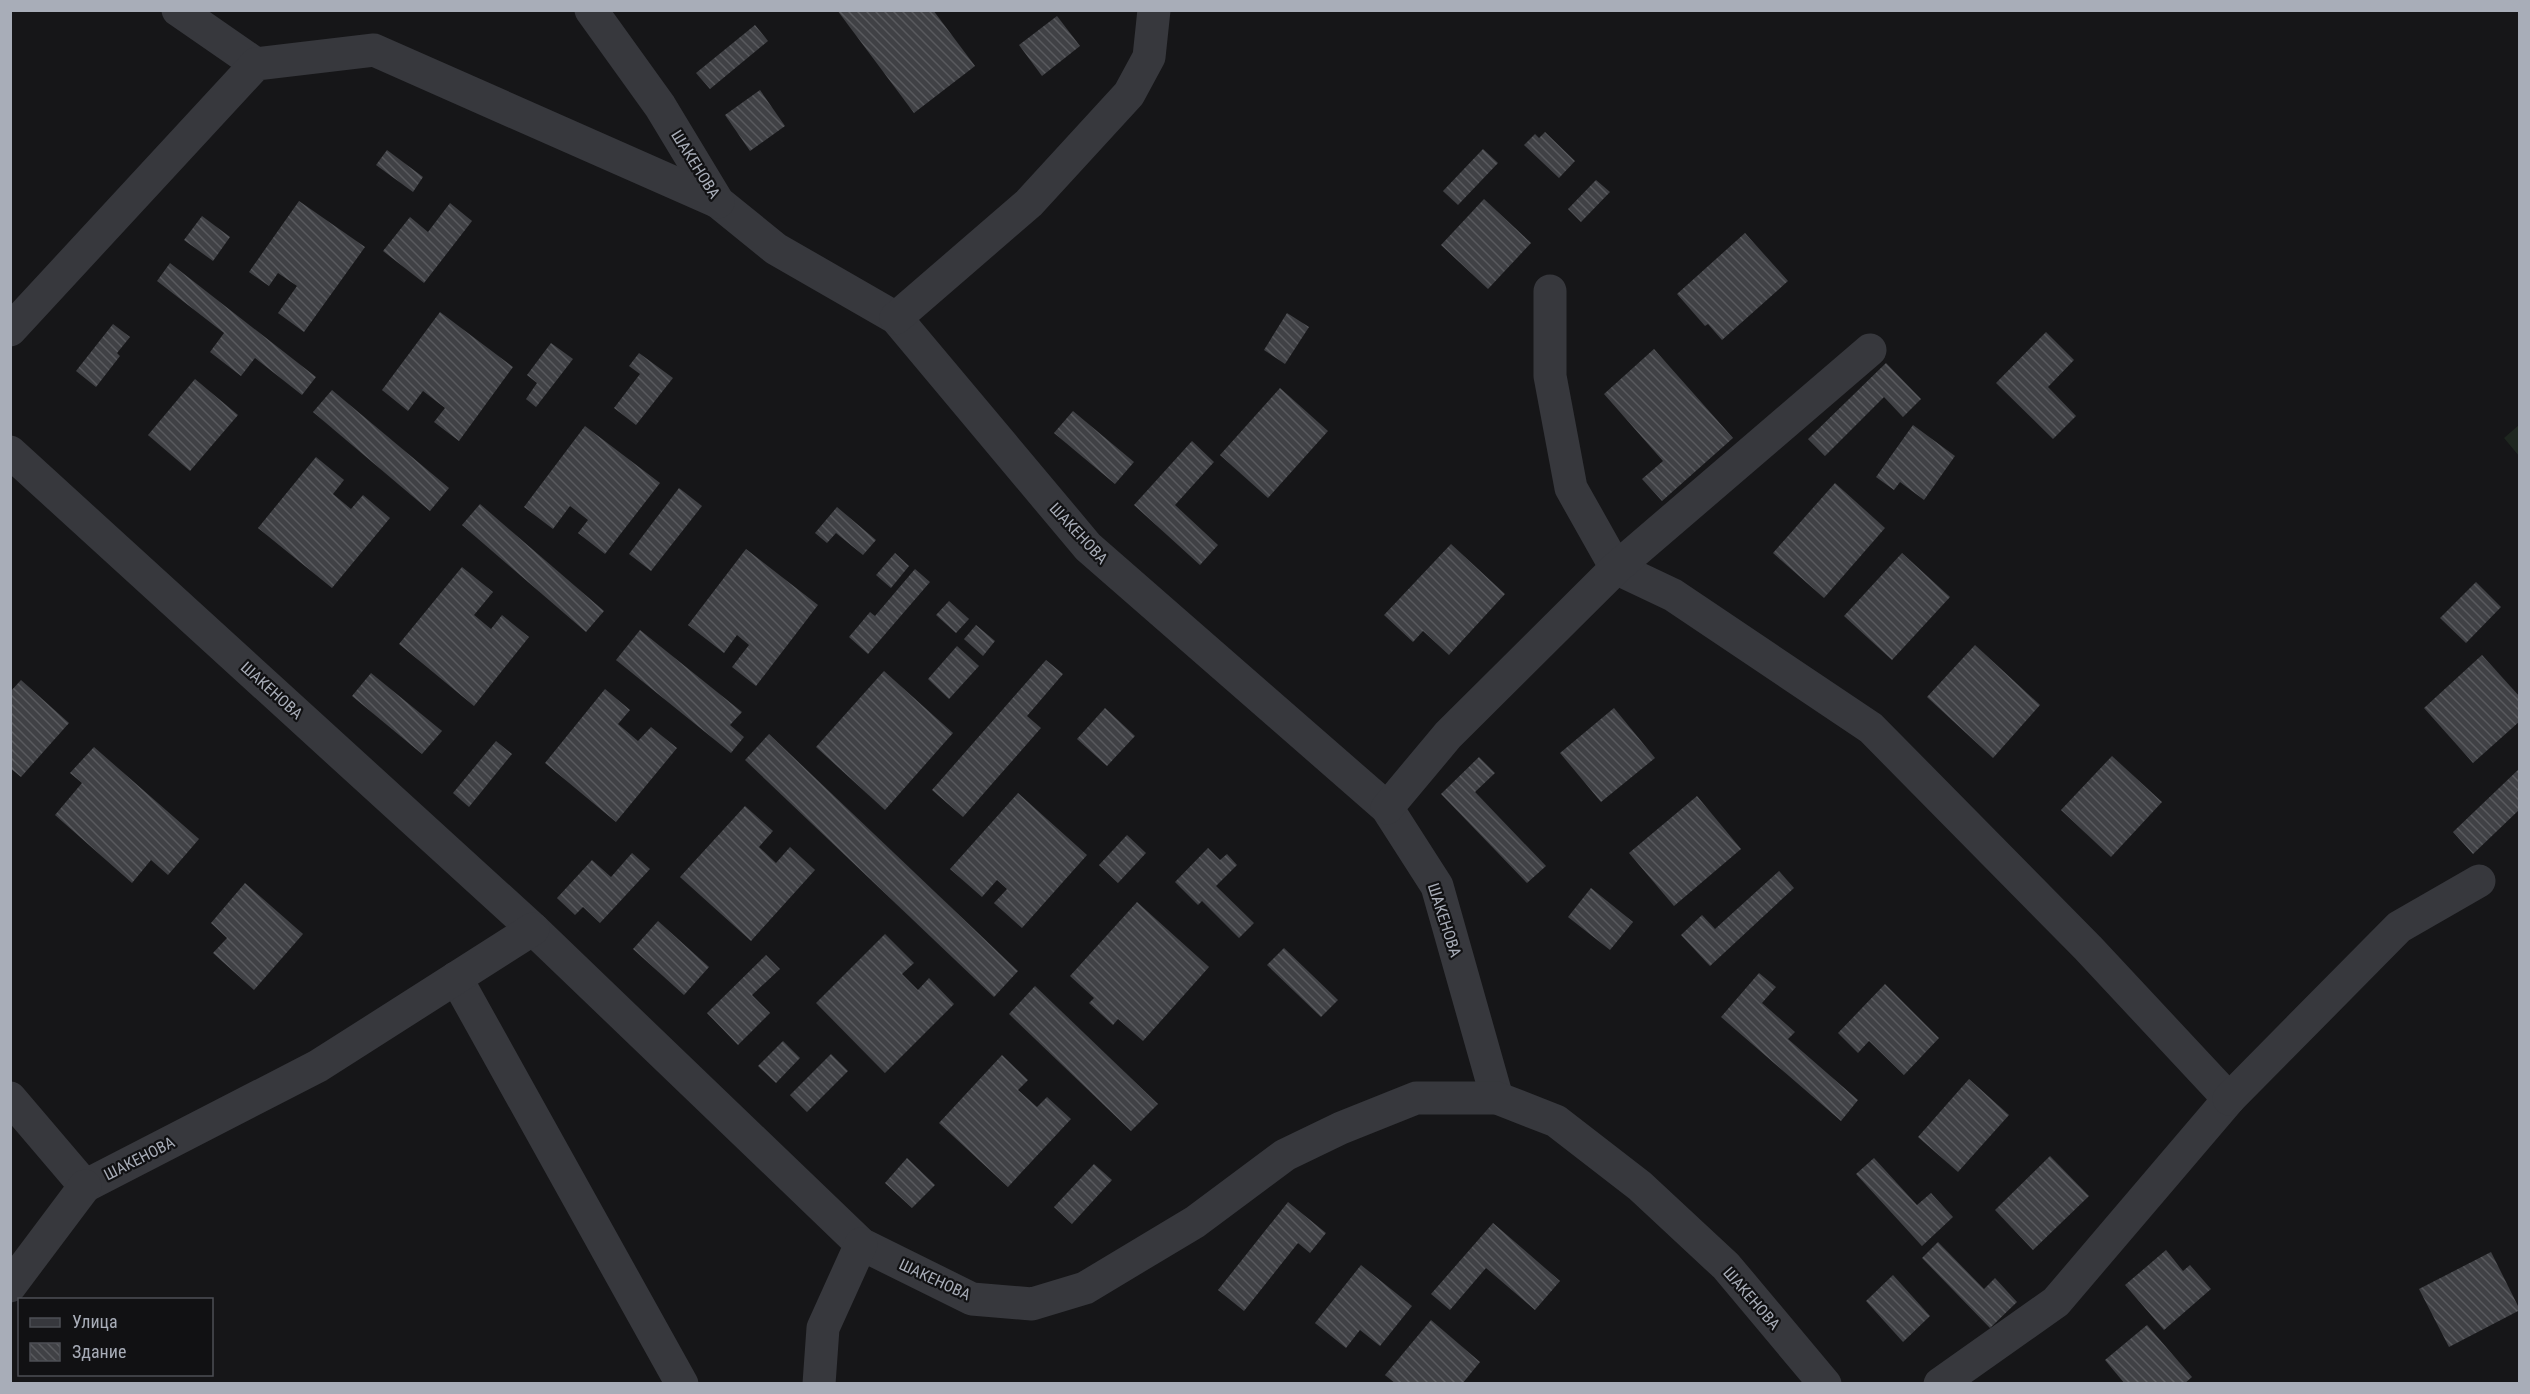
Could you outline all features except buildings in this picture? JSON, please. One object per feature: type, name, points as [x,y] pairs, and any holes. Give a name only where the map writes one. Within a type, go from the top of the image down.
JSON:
[{"type":"street","points":[[178,10],[255,64]]},
{"type":"street","name":"ШАКЕНОВА","points":[[591,10],[660,106],[718,202],[776,249],[896,318],[1088,548],[1387,808],[1437,886],[1497,1098]]},
{"type":"street","points":[[896,318],[1029,203],[1129,94],[1149,57],[1156,15],[1154,10]]},
{"type":"street","points":[[10,330],[255,64],[374,50],[718,202]]},
{"type":"street","points":[[1550,291],[1550,376],[1571,488],[1616,568],[1673,595],[1871,728],[2088,948],[2229,1100]]},
{"type":"street","points":[[1387,808],[1448,735],[1616,568],[1870,350]]},
{"type":"street","name":"ШАКЕНОВА","points":[[10,452],[533,929],[861,1244],[972,1299],[1032,1304],[1084,1288],[1195,1222],[1285,1155],[1341,1128],[1416,1098],[1497,1098],[1556,1120],[1640,1186],[1726,1266],[1825,1383]]},
{"type":"street","points":[[1940,1383],[2056,1302],[2229,1100],[2399,927],[2479,881]]},
{"type":"street","name":"ШАКЕНОВА","points":[[10,1286],[85,1186],[318,1066],[533,929]]},
{"type":"street","points":[[456,978],[682,1383]]},
{"type":"street","name":"ШАКЕНОВА","points":[[10,1098],[85,1186]]},
{"type":"street","points":[[819,1383],[823,1328],[861,1244]]},
{"type":"shaded area","points":[[2519,425],[2519,456],[2504,438]]}]
